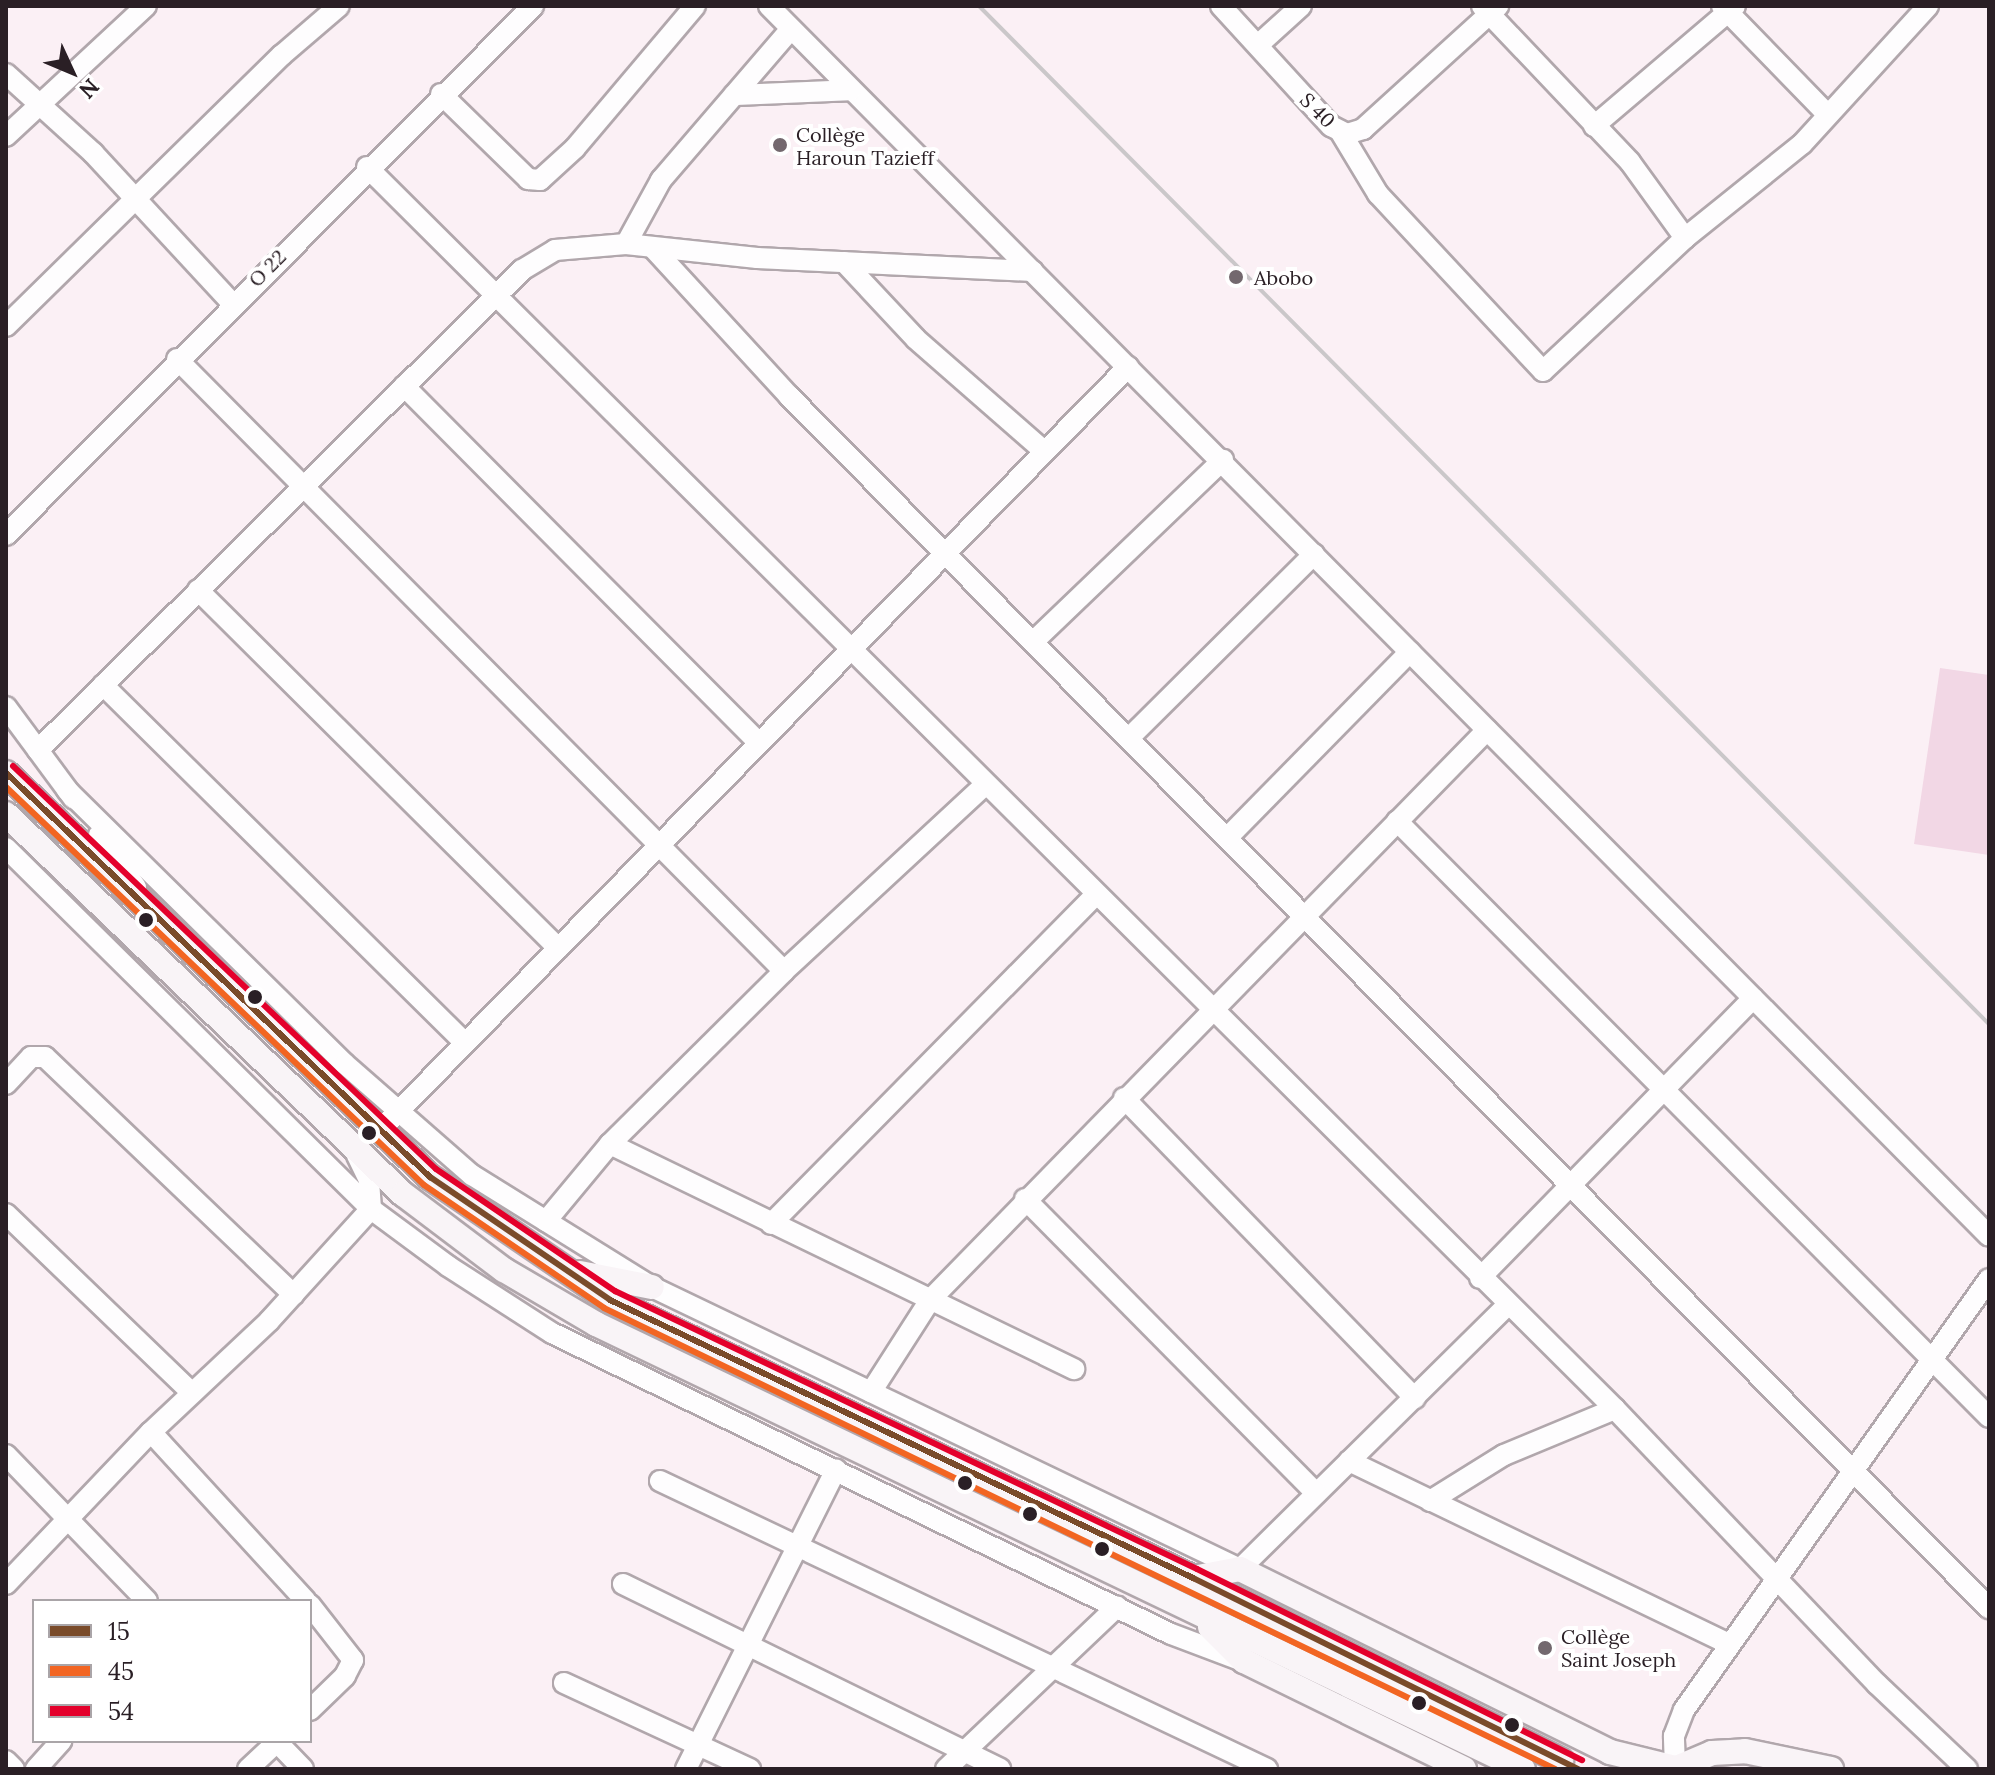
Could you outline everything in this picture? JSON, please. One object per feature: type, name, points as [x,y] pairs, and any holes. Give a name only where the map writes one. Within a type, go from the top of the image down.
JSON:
[{"type":"main road","points":[[6,773],[147,904],[430,1177],[610,1300],[1193,1578],[1561,1761]]},
{"type":"main road","points":[[6,814],[403,1194],[504,1270],[596,1324],[1523,1769]]},
{"type":"main road","points":[[562,1269],[652,1287]]},
{"type":"main road","points":[[1193,1578],[1240,1569],[1610,1752],[1674,1768],[1712,1753],[1745,1751],[1831,1769]]},
{"type":"main road","points":[[1201,1617],[1244,1661],[1464,1769]]},
{"type":"street","points":[[6,136],[146,6]]},
{"type":"street","points":[[6,326],[282,55],[339,6]]},
{"type":"street","name":"O 22","points":[[6,535],[367,167],[533,6]]},
{"type":"street","points":[[441,94],[528,179],[540,180],[575,148],[695,6]]},
{"type":"street","points":[[769,6],[1223,460],[1989,1236]]},
{"type":"street","name":"S 40","points":[[1221,6],[1340,131],[1363,129],[1490,9]]},
{"type":"street","points":[[1258,45],[1301,6]]},
{"type":"street","points":[[1340,131],[1378,194],[1543,371],[1685,238],[1802,144],[1928,6]]},
{"type":"street","points":[[1594,126],[1728,8],[1827,114]]},
{"type":"street","points":[[1490,9],[1645,180],[1685,238]]},
{"type":"street","points":[[626,244],[653,190],[791,29]]},
{"type":"street","points":[[6,74],[136,199],[233,304]]},
{"type":"street","points":[[734,95],[851,90]]},
{"type":"street","points":[[367,167],[498,295],[984,786],[1615,1409],[1877,1684],[1967,1769]]},
{"type":"street","points":[[38,750],[198,590],[304,490],[522,270],[555,250],[626,244],[844,262],[1033,271]]},
{"type":"street","points":[[653,248],[789,396],[949,552],[1989,1608]]},
{"type":"street","points":[[844,262],[916,339],[1044,451]]},
{"type":"street","points":[[177,359],[657,847],[784,971]]},
{"type":"street","points":[[381,1132],[397,1112],[1128,367]]},
{"type":"street","points":[[404,386],[759,743]]},
{"type":"street","points":[[1034,641],[1223,460]]},
{"type":"street","points":[[1131,736],[1314,554]]},
{"type":"street","points":[[198,590],[558,948]]},
{"type":"street","points":[[1229,836],[1410,652]]},
{"type":"street","points":[[103,685],[465,1043]]},
{"type":"street","points":[[6,707],[147,904]]},
{"type":"street","points":[[871,1392],[930,1300],[1211,1007],[1487,730]]},
{"type":"street","points":[[546,1221],[610,1144],[784,971],[984,786]]},
{"type":"street","points":[[67,790],[397,1112],[472,1175],[652,1287],[1240,1569],[1508,1305]]},
{"type":"street","points":[[1397,821],[1989,1417]]},
{"type":"street","points":[[6,842],[79,885]]},
{"type":"street","points":[[6,848],[371,1209],[552,1333],[1117,1607],[1244,1661]]},
{"type":"street","points":[[771,1224],[1095,896]]},
{"type":"street","points":[[1480,1278],[1753,998]]},
{"type":"street","points":[[6,1084],[31,1057],[45,1057],[294,1295]]},
{"type":"street","points":[[1124,1098],[1415,1398]]},
{"type":"street","points":[[610,1144],[1074,1369]]},
{"type":"street","points":[[6,1584],[151,1432],[294,1295],[371,1209],[369,1180],[354,1149]]},
{"type":"street","points":[[1025,1199],[1316,1493]]},
{"type":"street","points":[[6,1214],[192,1393]]},
{"type":"street","points":[[1674,1768],[1677,1723],[1727,1643],[1775,1574],[1855,1473],[1989,1279]]},
{"type":"street","points":[[1430,1501],[1504,1455],[1615,1409]]},
{"type":"street","points":[[151,1432],[304,1599]]},
{"type":"street","points":[[6,1455],[145,1599]]},
{"type":"street","points":[[1349,1461],[1727,1643]]},
{"type":"street","points":[[686,1769],[700,1746],[794,1547],[836,1470]]},
{"type":"street","points":[[660,1481],[1267,1769]]},
{"type":"street","points":[[623,1584],[1000,1769]]},
{"type":"street","points":[[946,1769],[1117,1607]]},
{"type":"street","points":[[312,1608],[353,1660],[345,1676],[312,1708]]},
{"type":"street","points":[[564,1683],[750,1769]]},
{"type":"street","points":[[36,1769],[59,1743]]},
{"type":"street","points":[[248,1769],[275,1743]]},
{"type":"street","points":[[279,1743],[303,1769]]},
{"type":"street","points":[[6,1761],[14,1769]]},
{"type":"shaded area","points":[[1940,668],[1989,675],[1989,855],[1914,844]]},
{"type":"railway","points":[[979,6],[1989,1024]]},
{"type":"transit line","name":"54","points":[[13,766],[436,1169],[615,1291],[1197,1569],[1582,1760]]},
{"type":"transit line","name":"15","points":[[6,773],[430,1177],[610,1300],[1193,1578],[1578,1769]]},
{"type":"transit line","name":"45","points":[[6,787],[424,1185],[604,1308],[1555,1769]]},
{"type":"place","name":"Collège Haroun Tazieff","points":[[780,145]]},
{"type":"place","name":"Abobo","points":[[1236,277]]},
{"type":"place","name":"Collège Saint Joseph","points":[[1545,1648]]}]
